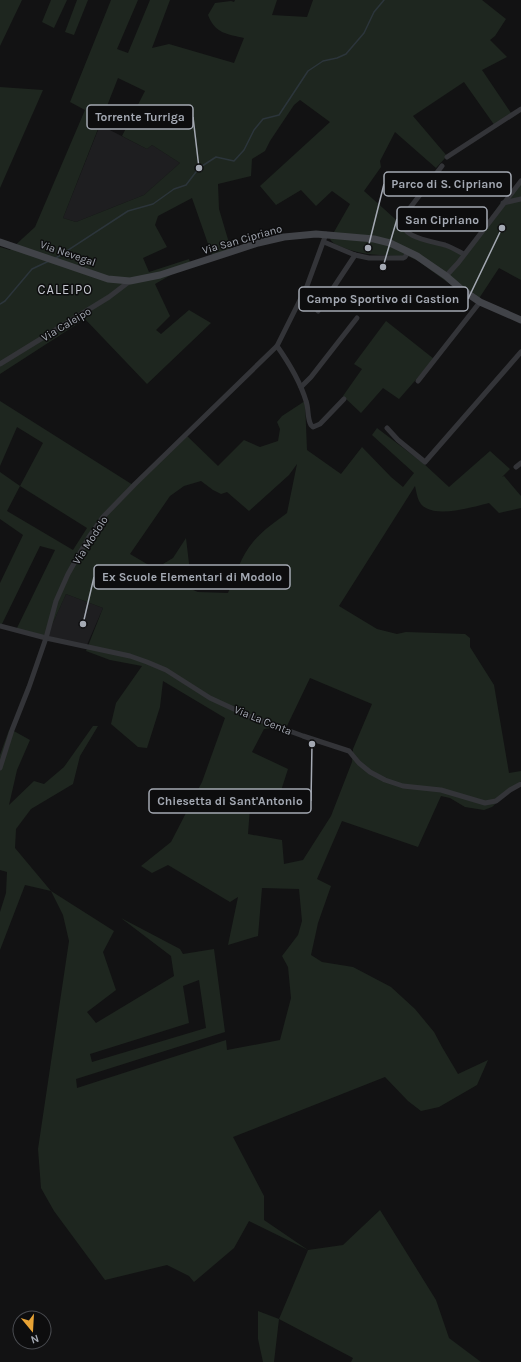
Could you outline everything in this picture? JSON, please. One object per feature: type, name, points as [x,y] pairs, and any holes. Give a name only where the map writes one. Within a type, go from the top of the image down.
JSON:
[{"type":"main road","name":"Via San Cipriano","points":[[130,282],[160,275],[276,239],[305,234],[326,234],[374,239],[390,243],[408,252],[446,276],[461,289],[480,302],[521,320]]},
{"type":"main road","name":"Via Nevegal","points":[[0,242],[108,279],[130,282]]},
{"type":"street","points":[[448,157],[521,109]]},
{"type":"street","points":[[442,166],[403,218],[402,225],[408,232],[424,240],[445,245],[464,254]]},
{"type":"street","points":[[446,276],[521,181]]},
{"type":"street","points":[[503,203],[521,199]]},
{"type":"street","name":"Via Modolo","points":[[0,768],[12,730],[46,638],[56,601],[68,574],[88,537],[103,517],[157,462],[277,346],[301,298],[326,234]]},
{"type":"street","points":[[324,242],[355,255],[369,258],[403,258],[408,252]]},
{"type":"street","points":[[318,311],[355,255]]},
{"type":"street","name":"Via Caleipo","points":[[0,364],[109,298],[130,282]]},
{"type":"street","points":[[418,381],[480,302]]},
{"type":"street","points":[[301,387],[311,377],[357,318]]},
{"type":"street","points":[[277,346],[285,357],[301,387],[307,404],[309,422],[312,426],[320,424],[344,399]]},
{"type":"street","points":[[387,428],[398,440],[424,462],[521,352]]},
{"type":"street","points":[[516,467],[521,463]]},
{"type":"street","name":"Via La Centa","points":[[0,626],[46,638],[130,656],[147,662],[166,670],[210,698],[249,716],[303,736],[345,749],[352,753],[359,763],[370,772],[385,780],[404,786],[441,790],[485,803],[496,801],[510,790],[521,784]]},
{"type":"shaded area","points":[[0,0],[22,0],[0,46]]},
{"type":"shaded area","points":[[51,0],[67,0],[54,28],[42,22]]},
{"type":"shaded area","points":[[77,0],[88,0],[74,35],[65,32]]},
{"type":"shaded area","points":[[111,0],[138,0],[117,49],[128,53],[150,0],[170,0],[152,48],[169,44],[234,63],[244,38],[227,34],[218,30],[214,26],[208,15],[215,3],[234,2],[235,0],[277,0],[272,15],[307,17],[313,0],[482,0],[506,19],[495,36],[490,40],[507,57],[482,70],[513,116],[495,126],[464,82],[413,116],[447,156],[436,168],[395,132],[380,161],[381,167],[364,191],[413,235],[439,243],[464,255],[499,205],[521,180],[521,280],[499,268],[476,303],[418,261],[404,254],[403,256],[365,254],[338,246],[334,243],[330,239],[350,204],[332,191],[316,206],[301,190],[276,205],[260,186],[330,122],[300,100],[294,105],[265,151],[252,159],[251,176],[218,184],[219,209],[232,253],[213,258],[192,198],[158,216],[155,225],[167,247],[143,258],[149,272],[189,259],[191,266],[183,268],[155,284],[170,316],[156,330],[161,334],[189,310],[211,323],[147,384],[85,319],[0,374],[0,247],[10,250],[35,227],[85,110],[70,102]],"holes":[[[118,78],[145,91],[122,136],[147,149],[152,145],[180,163],[144,195],[76,222],[63,218]]]},
{"type":"shaded area","points":[[0,87],[43,90],[0,188]]},
{"type":"shaded area","points":[[100,125],[147,149],[152,145],[180,163],[144,195],[76,222],[63,218]]},
{"type":"shaded area","points":[[386,321],[434,359],[399,399],[383,388],[361,413],[343,396],[362,369],[354,364]]},
{"type":"shaded area","points":[[0,401],[133,485],[185,434],[218,466],[244,440],[260,447],[278,441],[280,429],[277,422],[282,416],[305,401],[307,450],[341,474],[362,447],[391,477],[403,487],[414,473],[372,435],[377,428],[423,463],[449,487],[490,451],[510,469],[502,477],[504,476],[521,496],[521,508],[499,513],[489,503],[451,511],[441,511],[424,507],[419,501],[415,486],[339,606],[377,629],[397,634],[406,632],[465,634],[470,638],[470,647],[494,685],[509,773],[521,771],[521,781],[492,807],[484,810],[465,807],[450,798],[441,796],[418,847],[342,821],[317,879],[331,886],[318,923],[311,955],[322,962],[353,967],[391,987],[415,1009],[434,1032],[458,1074],[488,1060],[477,1085],[439,1107],[421,1111],[408,1101],[385,1077],[233,1137],[264,1196],[264,1220],[308,1250],[249,1221],[234,1248],[194,1282],[189,1276],[167,1265],[105,1280],[54,1211],[41,1188],[38,1149],[69,941],[63,915],[51,891],[114,931],[103,952],[116,990],[87,1012],[96,1023],[174,976],[171,956],[121,918],[180,949],[183,954],[214,949],[225,1032],[76,1079],[77,1088],[226,1040],[227,1050],[280,1040],[291,998],[288,967],[282,956],[298,935],[302,921],[299,889],[262,888],[258,936],[228,945],[238,897],[230,902],[168,865],[152,873],[141,866],[171,842],[202,782],[225,718],[163,681],[160,707],[147,748],[138,747],[111,724],[116,703],[142,666],[110,660],[86,651],[103,608],[66,594],[46,638],[16,630],[55,550],[40,546],[0,626],[0,583],[23,535],[0,519],[0,472],[20,486],[43,443],[17,427],[0,466]],"holes":[[[297,464],[287,513],[265,530],[245,553],[228,593],[198,592],[186,587],[130,554],[170,496],[184,486],[201,481],[221,494],[227,492],[249,511],[289,475]],[[20,486],[87,528],[73,550],[7,511]],[[310,678],[372,704],[353,749],[352,762],[331,816],[303,860],[284,864],[282,840],[248,834],[251,794],[278,800],[288,769],[252,752],[264,729],[287,726]],[[199,980],[206,1028],[92,1062],[90,1054],[189,1023],[183,986]]]},
{"type":"shaded area","points":[[186,538],[190,572],[179,572],[163,564],[173,558]]},
{"type":"shaded area","points":[[66,594],[103,608],[86,647],[46,638]]},
{"type":"shaded area","points":[[93,726],[98,726],[80,756],[73,784],[31,809],[16,829],[15,848],[51,891],[25,885],[0,950],[0,912],[6,893],[7,872],[0,870],[0,755],[9,730],[12,730],[30,740],[17,770],[9,805],[34,781],[44,784],[64,767]]},
{"type":"shaded area","points":[[380,1210],[436,1300],[449,1338],[481,1362],[351,1362],[353,1358],[279,1319],[308,1250],[343,1245]]},
{"type":"shaded area","points":[[258,1311],[279,1319],[274,1362],[263,1362],[258,1339]]},
{"type":"waterway","points":[[56,258],[128,211],[153,204],[174,189],[186,185],[199,168],[216,157],[234,161],[244,150],[254,130],[263,119],[279,115],[308,71],[323,61],[337,58],[346,54],[364,33],[374,12],[384,0]]},
{"type":"waterway","points":[[0,304],[5,301],[32,269],[49,261]]},
{"type":"place","name":"Torrente Turriga","points":[[199,168]]},
{"type":"place","name":"Campo Sportivo di Castion","points":[[502,228]]},
{"type":"place","name":"Parco di S. Cipriano","points":[[368,248]]},
{"type":"place","name":"San Cipriano","points":[[383,267]]},
{"type":"place","name":"Ex Scuole Elementari di Modolo","points":[[83,624]]},
{"type":"place","name":"Chiesetta di Sant'Antonio","points":[[312,744]]},
{"type":"district","name":"CALEIPO","points":[[65,289]]}]
